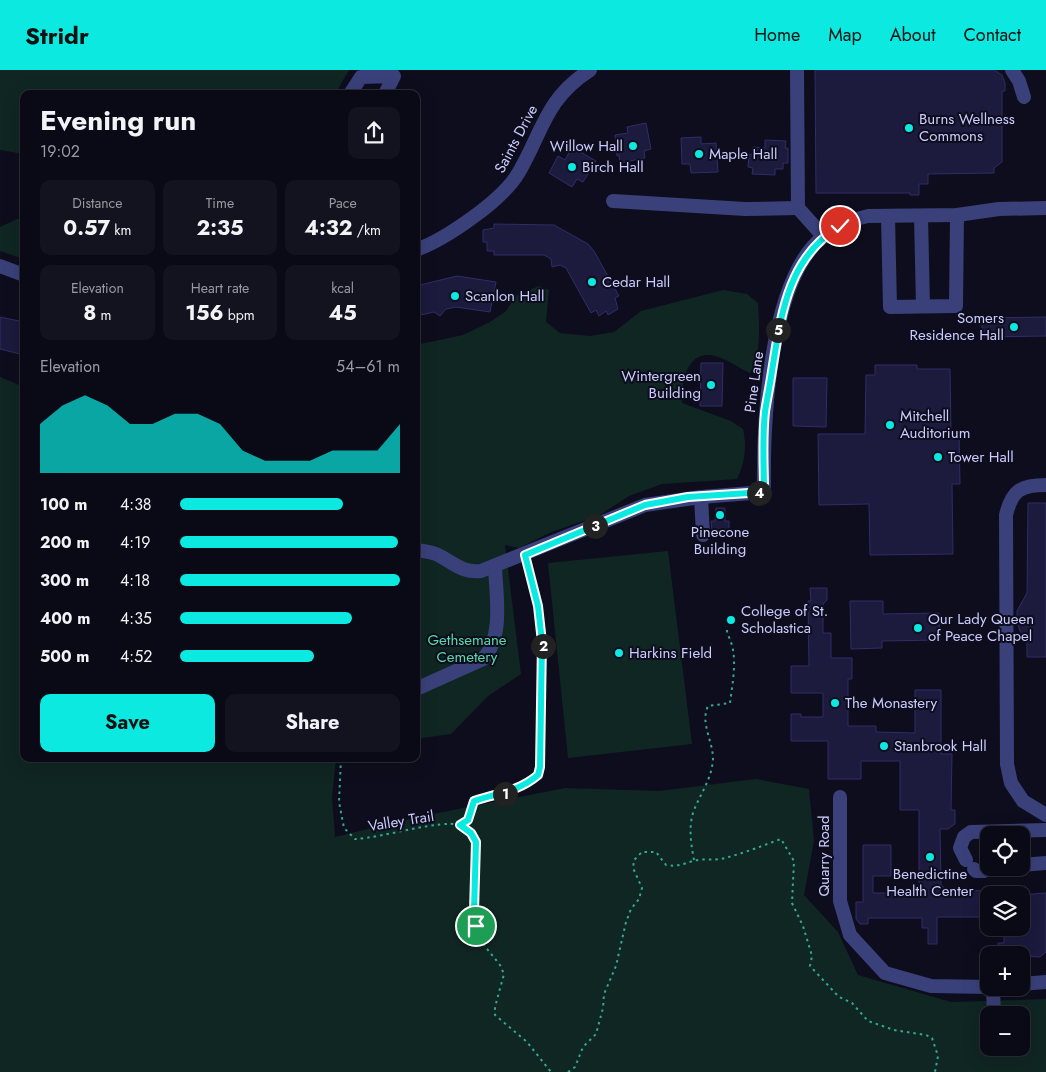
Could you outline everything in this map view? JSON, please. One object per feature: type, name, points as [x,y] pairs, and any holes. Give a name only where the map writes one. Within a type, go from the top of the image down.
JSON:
[{"type":"lane","name":"Saints Drive","points":[[420,248],[440,238],[501,195],[519,172],[550,108],[567,88],[590,70]]},
{"type":"lane","points":[[797,70],[798,208],[822,236]]},
{"type":"lane","points":[[1012,70],[1024,97]]},
{"type":"lane","points":[[353,90],[361,77],[394,76],[387,90]]},
{"type":"lane","points":[[613,201],[745,209],[798,208]]},
{"type":"lane","name":"Pine Lane","points":[[701,497],[764,492],[765,414],[779,324],[795,276],[806,257],[822,236],[854,219],[868,216],[957,215],[999,209],[1046,208]]},
{"type":"lane","points":[[888,216],[890,307],[956,306],[957,215]]},
{"type":"lane","points":[[921,216],[923,306]]},
{"type":"lane","points":[[0,266],[20,274]]},
{"type":"lane","points":[[1046,485],[1029,485],[1017,492],[1010,502],[1006,515],[1006,658],[1007,764],[1011,783],[1023,801],[1046,818]]},
{"type":"lane","points":[[420,551],[439,555],[457,568],[471,573],[495,567],[645,505],[701,497],[703,535]]},
{"type":"lane","points":[[420,687],[483,659],[490,652],[496,631],[495,567]]},
{"type":"lane","name":"Quarry Road","points":[[840,797],[840,901],[850,935],[885,973],[932,986],[980,987]]},
{"type":"lane","points":[[1030,830],[1046,830]]},
{"type":"lane","points":[[980,832],[971,832],[964,837],[960,848],[970,865],[980,869]]},
{"type":"lane","points":[[1030,864],[1046,863]]},
{"type":"lane","points":[[1030,983],[1046,982]]},
{"type":"path","points":[[525,555],[538,606],[542,642],[542,714],[538,775],[521,788],[474,801],[468,820],[460,825],[471,833],[476,842],[474,911],[476,926],[484,945],[500,965],[504,974],[495,1007],[495,1015],[527,1042],[551,1072]]},
{"type":"path","points":[[694,860],[690,830],[693,812],[710,778],[713,760],[704,714],[708,706],[730,703],[733,649],[727,636],[726,626]]},
{"type":"path","name":"Valley Trail","points":[[341,762],[339,802],[344,828],[355,839],[374,838],[425,827],[460,825]]},
{"type":"path","points":[[568,1072],[575,1067],[583,1047],[596,1034],[603,1008],[604,994],[616,966],[626,922],[631,910],[640,899],[642,888],[633,868],[634,860],[642,852],[650,851],[656,852],[666,865],[682,866],[694,860],[724,859],[750,852],[763,844],[781,839],[794,861],[792,902],[803,926],[812,956],[810,966],[839,997],[852,1003],[868,1021],[894,1030],[926,1035],[932,1038],[938,1056],[935,1072]]},
{"type":"green space","points":[[0,70],[349,70],[337,90],[20,90],[20,153],[0,150]]},
{"type":"green space","points":[[20,218],[20,258],[0,251],[0,227]]},
{"type":"green space","name":"Gethsemane Cemetery","points":[[539,286],[549,290],[546,322],[560,333],[590,336],[614,332],[641,311],[723,290],[747,294],[758,303],[759,329],[758,348],[750,373],[721,358],[710,355],[702,356],[695,359],[690,365],[682,388],[682,403],[731,421],[743,429],[745,448],[742,467],[737,479],[662,484],[629,496],[600,515],[549,533],[519,548],[505,545],[521,674],[488,696],[451,734],[420,738],[420,344],[463,335],[490,322],[505,312],[517,295]]},
{"type":"green space","points":[[0,377],[20,385],[20,762],[336,762],[332,797],[335,837],[418,817],[565,788],[659,791],[756,779],[809,789],[814,841],[804,895],[838,932],[858,975],[951,1002],[1046,999],[1046,1072],[0,1072]]},
{"type":"green space","name":"Harkins Field","points":[[668,551],[692,744],[568,758],[548,563]]},
{"type":"building","name":"Burns Wellness Commons","points":[[815,70],[994,70],[1002,75],[1005,83],[1005,91],[1002,91],[1002,162],[994,168],[994,173],[928,174],[928,184],[919,184],[919,195],[910,195],[910,193],[816,193]]},
{"type":"building","name":"Willow Hall","points":[[646,123],[651,149],[644,151],[645,158],[620,163],[619,155],[617,156],[615,135],[628,133],[627,127]]},
{"type":"building","name":"Maple Hall","points":[[701,137],[701,144],[716,143],[718,172],[691,173],[690,164],[682,164],[681,138]]},
{"type":"building","points":[[765,140],[786,141],[785,148],[788,148],[788,163],[783,163],[783,169],[775,169],[775,175],[752,174],[753,168],[748,167],[749,154],[752,155],[753,147],[765,148]]},
{"type":"building","name":"Birch Hall","points":[[572,147],[596,161],[583,182],[577,179],[572,187],[549,173],[558,156],[565,160]]},
{"type":"building","name":"Cedar Hall","points":[[494,224],[554,225],[588,244],[594,251],[619,296],[615,298],[618,309],[608,315],[606,311],[599,316],[596,310],[591,313],[566,268],[560,265],[552,267],[551,259],[544,255],[494,255],[494,251],[487,251],[487,242],[483,242],[483,230],[494,228]]},
{"type":"building","name":"Scanlon Hall","points":[[457,276],[496,282],[490,312],[456,307],[446,309],[440,316],[434,312],[420,315],[420,285]]},
{"type":"building","points":[[0,317],[20,321],[20,354],[0,349]]},
{"type":"building","name":"Somers Residence Hall","points":[[1046,317],[1046,336],[982,337],[982,318]]},
{"type":"building","name":"Wintergreen Building","points":[[701,363],[723,363],[722,406],[700,406]]},
{"type":"building","name":"Tower Hall","points":[[875,365],[917,365],[917,369],[950,369],[951,434],[959,434],[960,484],[952,484],[953,554],[870,555],[869,504],[819,505],[818,434],[865,434],[866,375],[875,375]]},
{"type":"building","points":[[793,378],[827,378],[826,427],[793,426]]},
{"type":"building","points":[[1028,503],[1046,503],[1046,657],[1027,657],[1027,640],[1020,631],[1017,622],[1017,611],[1027,593]]},
{"type":"building","name":"Pinecone Building","points":[[716,508],[725,508],[725,521],[729,521],[729,531],[712,531],[711,521],[715,521]]},
{"type":"building","points":[[810,588],[827,588],[827,600],[823,604],[823,633],[831,633],[831,658],[852,658],[852,679],[848,679],[848,726],[876,726],[876,732],[915,733],[915,690],[941,690],[941,754],[952,754],[951,810],[955,810],[955,824],[948,829],[940,829],[941,885],[947,890],[980,891],[980,917],[937,917],[937,944],[928,944],[928,928],[922,928],[922,918],[868,918],[868,924],[860,924],[856,919],[856,902],[863,902],[863,845],[891,845],[891,876],[873,876],[873,893],[919,893],[919,810],[900,810],[900,761],[861,761],[861,779],[828,779],[828,741],[791,741],[791,714],[801,714],[801,717],[823,717],[823,693],[791,693],[791,666],[809,666],[808,601],[811,601]]},
{"type":"building","points":[[850,601],[883,601],[883,614],[939,613],[940,640],[882,641],[882,648],[851,649]]},
{"type":"building","points":[[1046,893],[1046,952],[1040,957],[1030,957],[1030,946],[998,946],[998,943],[1004,943],[1004,936],[1030,936],[1030,894]]},
{"type":"place","name":"Burns Wellness Commons","points":[[909,128]]},
{"type":"place","name":"Willow Hall","points":[[633,146]]},
{"type":"place","name":"Maple Hall","points":[[699,154]]},
{"type":"place","name":"Birch Hall","points":[[572,167]]},
{"type":"place","name":"Cedar Hall","points":[[592,282]]},
{"type":"place","name":"Scanlon Hall","points":[[455,296]]},
{"type":"place","name":"Somers Residence Hall","points":[[1014,327]]},
{"type":"place","name":"Wintergreen Building","points":[[711,385]]},
{"type":"place","name":"Mitchell Auditorium","points":[[890,425]]},
{"type":"place","name":"Tower Hall","points":[[938,457]]},
{"type":"place","name":"Pinecone Building","points":[[720,515]]},
{"type":"place","name":"College of St. Scholastica","points":[[731,620]]},
{"type":"place","name":"Our Lady Queen of Peace Chapel","points":[[918,628]]},
{"type":"place","name":"Harkins Field","points":[[619,653]]},
{"type":"place","name":"The Monastery","points":[[835,703]]},
{"type":"place","name":"Stanbrook Hall","points":[[884,746]]},
{"type":"place","name":"Benedictine Health Center","points":[[930,857]]},
{"type":"route","points":[[476,926],[474,911],[476,842],[471,833],[460,825],[468,820],[470,808],[474,801],[521,788],[538,775],[540,767],[542,642],[538,606],[525,555],[645,505],[688,497],[764,492],[765,414],[779,324],[786,298],[795,276],[806,257],[822,236],[840,226]]}]
